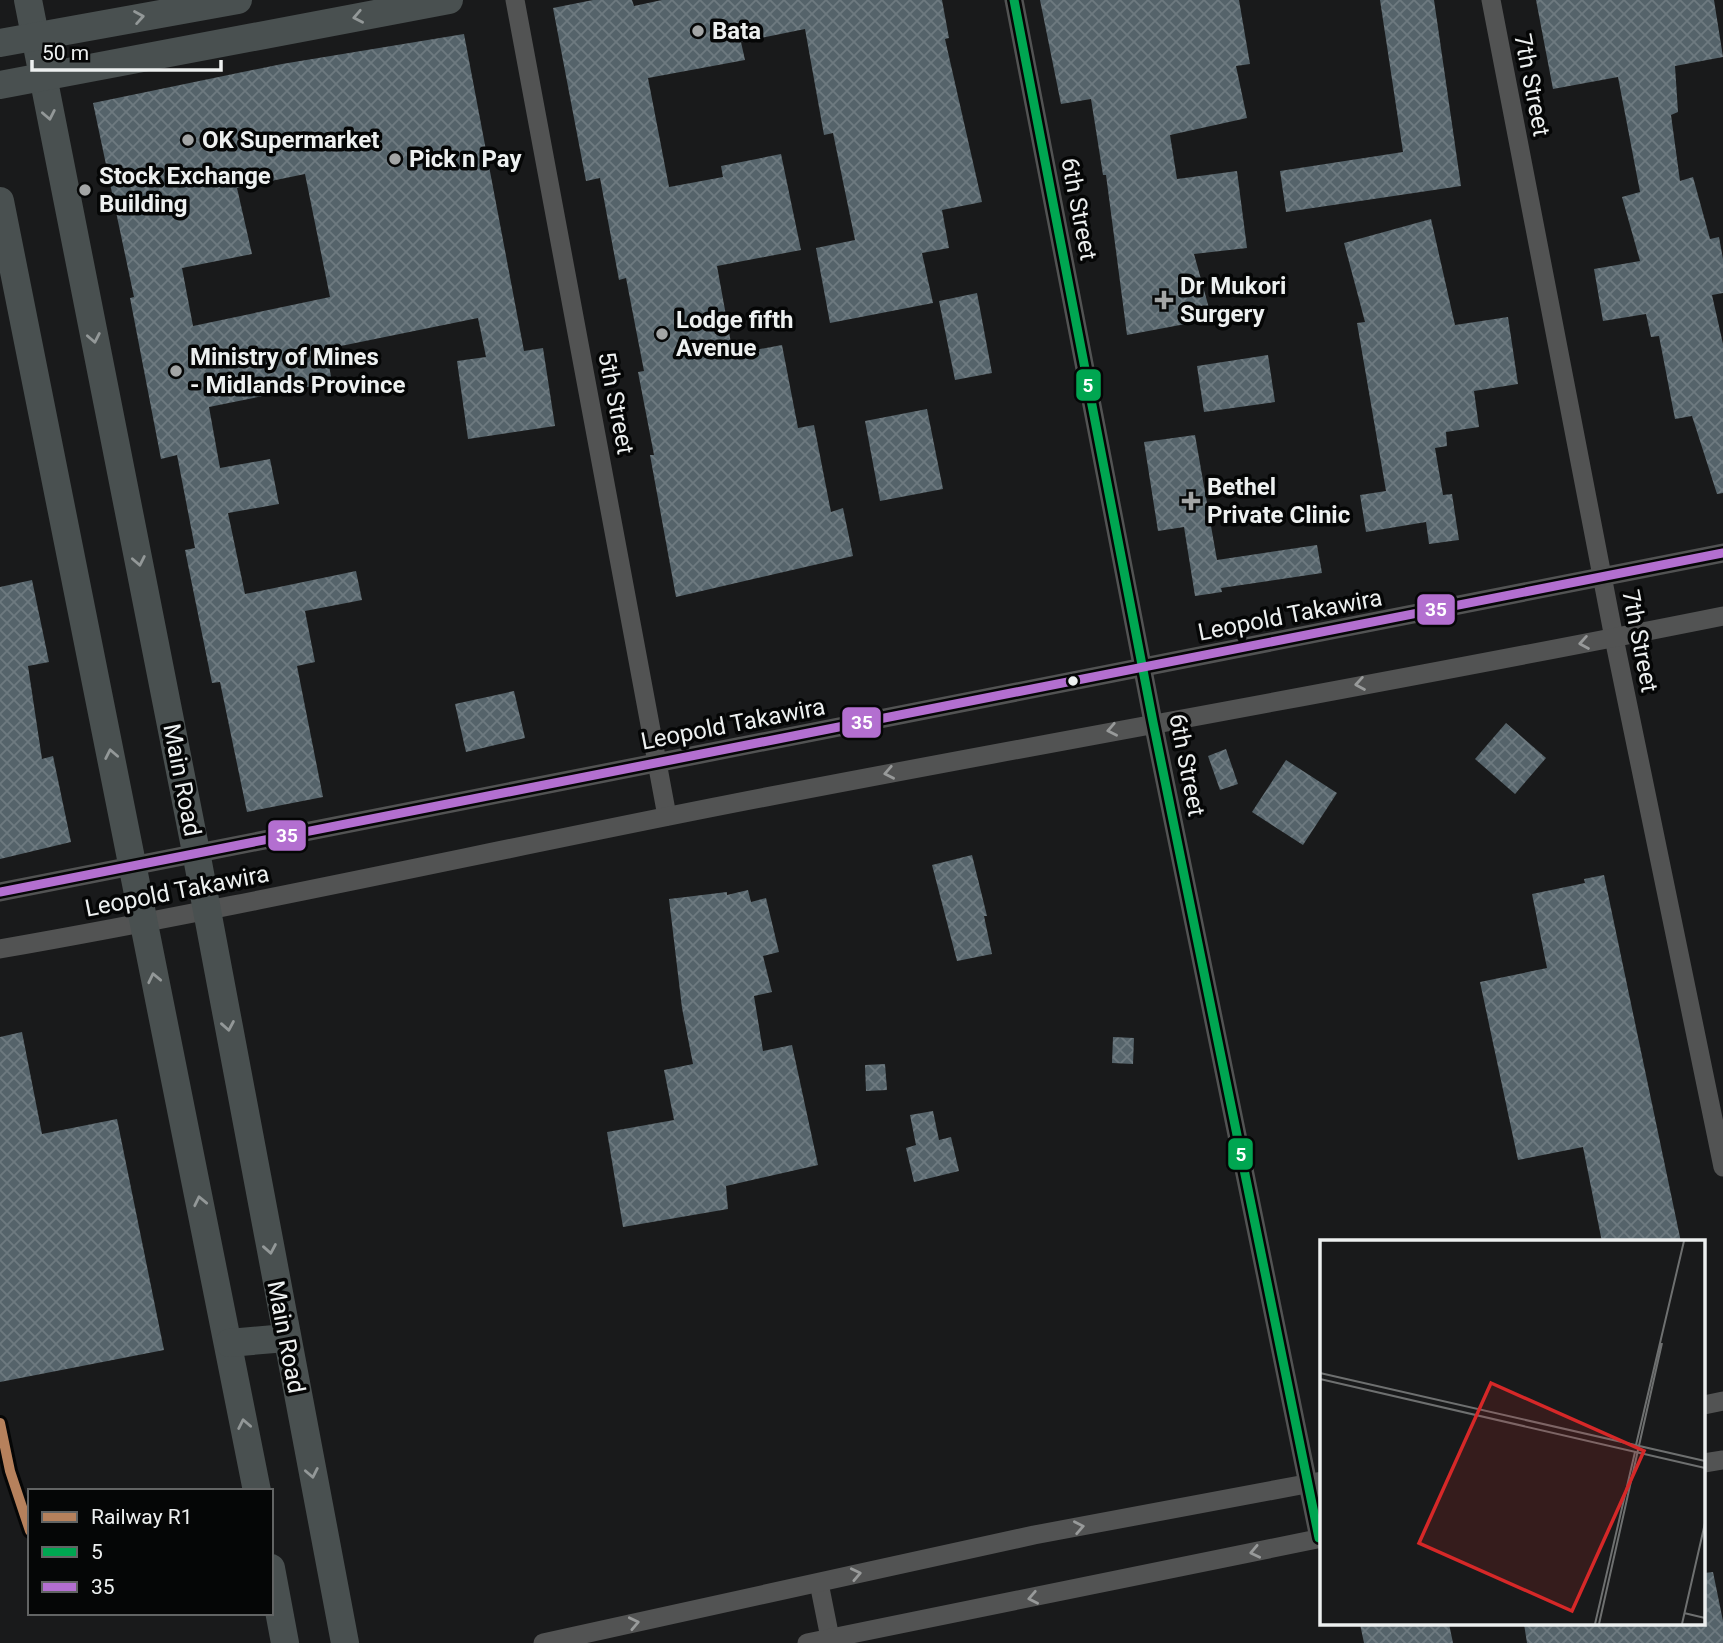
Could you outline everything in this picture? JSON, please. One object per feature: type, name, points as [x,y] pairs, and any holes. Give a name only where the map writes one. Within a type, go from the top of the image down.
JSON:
[{"type":"main road","name":"Main Road","points":[[28,0],[197,852],[345,1643]]},
{"type":"main road","points":[[0,43],[35,34],[238,0]]},
{"type":"main road","points":[[0,85],[449,0]]},
{"type":"main road","points":[[0,201],[257,1489]]},
{"type":"main road","points":[[229,1343],[286,1338]]},
{"type":"main road","points":[[273,1579],[285,1643]]},
{"type":"street","name":"5th Street","points":[[515,0],[667,816]]},
{"type":"street","name":"6th Street","points":[[1014,0],[1153,722],[1315,1482],[1320,1529]]},
{"type":"street","name":"7th Street","points":[[1491,0],[1614,638],[1723,1167]]},
{"type":"street","name":"Leopold Takawira","points":[[0,892],[1144,670],[1723,554]]},
{"type":"street","name":"Leopold Takawira","points":[[0,949],[144,924],[667,816],[1153,722],[1723,616]]},
{"type":"street","points":[[544,1643],[1034,1535],[1315,1482]]},
{"type":"street","points":[[807,1643],[1320,1538]]},
{"type":"street","points":[[819,1583],[830,1638]]},
{"type":"building","points":[[593,0],[632,0],[634,6],[662,0],[942,0],[949,38],[945,39],[982,202],[942,210],[949,248],[922,253],[933,303],[830,323],[816,248],[855,240],[833,133],[824,135],[805,29],[741,42],[745,60],[648,78],[669,187],[723,177],[721,166],[781,154],[801,250],[717,266],[733,354],[782,345],[798,428],[814,425],[831,512],[843,508],[853,556],[676,597],[650,455],[654,455],[638,372],[644,371],[626,278],[619,280],[600,178],[586,181],[553,8]]},
{"type":"building","points":[[1040,0],[1239,0],[1250,64],[1236,66],[1247,118],[1170,135],[1177,179],[1237,171],[1247,248],[1194,254],[1212,319],[1127,335],[1106,175],[1103,175],[1091,99],[1061,104]]},
{"type":"building","points":[[1380,0],[1434,0],[1461,186],[1286,212],[1280,171],[1403,152]]},
{"type":"building","points":[[1536,0],[1714,0],[1723,57],[1675,66],[1678,112],[1671,115],[1680,181],[1693,177],[1710,239],[1719,237],[1723,259],[1723,293],[1712,295],[1723,344],[1723,493],[1717,494],[1692,416],[1675,419],[1659,336],[1651,337],[1646,314],[1603,321],[1594,269],[1640,261],[1622,197],[1640,192],[1618,77],[1553,89]]},
{"type":"building","points":[[464,34],[524,351],[543,348],[555,426],[468,439],[457,361],[486,357],[478,318],[326,349],[332,382],[209,407],[220,468],[270,459],[279,504],[228,513],[245,594],[356,571],[362,600],[305,611],[315,662],[297,666],[323,797],[247,812],[220,682],[212,683],[185,550],[195,548],[177,455],[161,459],[130,298],[134,297],[93,103],[282,64]],"holes":[[[305,174],[330,297],[193,326],[182,268],[252,254],[237,188]]]},
{"type":"building","points":[[1431,219],[1455,325],[1508,317],[1518,384],[1474,391],[1479,427],[1446,432],[1447,446],[1435,448],[1443,495],[1452,494],[1459,540],[1429,544],[1426,522],[1366,532],[1360,495],[1386,491],[1357,323],[1365,322],[1344,243]]},
{"type":"building","points":[[977,293],[992,373],[955,380],[939,301]]},
{"type":"building","points":[[1268,355],[1275,402],[1204,412],[1197,366]]},
{"type":"building","points":[[927,409],[943,489],[880,501],[865,421]]},
{"type":"building","points":[[1195,435],[1217,560],[1317,545],[1322,573],[1221,588],[1222,592],[1195,596],[1184,527],[1158,531],[1144,442]]},
{"type":"building","points":[[32,580],[49,662],[28,666],[42,759],[53,756],[71,842],[0,859],[0,587]]},
{"type":"building","points":[[514,691],[525,738],[466,752],[455,704]]},
{"type":"building","points":[[1506,723],[1546,758],[1515,794],[1475,759]]},
{"type":"building","points":[[1226,749],[1238,784],[1220,790],[1208,756]]},
{"type":"building","points":[[1286,760],[1337,793],[1303,845],[1252,812]]},
{"type":"building","points":[[972,855],[987,916],[984,916],[992,954],[957,961],[932,865]]},
{"type":"building","points":[[1604,875],[1681,1240],[1602,1240],[1583,1147],[1518,1160],[1480,982],[1547,968],[1532,894],[1585,883],[1584,879]]},
{"type":"building","points":[[748,890],[751,902],[766,898],[779,952],[763,956],[772,992],[754,996],[763,1051],[792,1045],[818,1165],[726,1186],[728,1209],[623,1227],[607,1132],[674,1120],[664,1070],[693,1064],[682,1008],[669,899],[727,892],[727,895]]},
{"type":"building","points":[[22,1032],[42,1134],[117,1119],[164,1350],[0,1382],[0,1037]]},
{"type":"building","points":[[1113,1037],[1134,1038],[1133,1064],[1112,1063]]},
{"type":"building","points":[[885,1064],[887,1090],[866,1091],[865,1065]]},
{"type":"building","points":[[933,1111],[939,1140],[951,1137],[959,1171],[914,1182],[906,1148],[916,1145],[910,1115]]},
{"type":"building","points":[[1713,1572],[1723,1621],[1723,1643],[1527,1643],[1524,1626],[1706,1626],[1706,1573]]},
{"type":"building","points":[[1360,1626],[1449,1626],[1453,1643],[1364,1643]]},
{"type":"rail line","name":"R1","points":[[0,1423],[10,1471],[28,1525]]},
{"type":"transit line","name":"5","points":[[1014,0],[1153,722],[1319,1538]]},
{"type":"transit line","name":"35","points":[[0,892],[1723,553]]},
{"type":"place","name":"Bata","points":[[698,31]]},
{"type":"place","name":"OK Supermarket","points":[[188,140]]},
{"type":"place","name":"Pick n Pay","points":[[395,159]]},
{"type":"place","name":"Stock Exchange Building","points":[[85,190]]},
{"type":"place","name":"Dr Mukori Surgery","points":[[1164,300]]},
{"type":"place","name":"Lodge fifth Avenue","points":[[662,334]]},
{"type":"place","name":"Ministry of Mines - Midlands Province","points":[[176,371]]},
{"type":"place","name":"Bethel Private Clinic","points":[[1191,501]]}]
